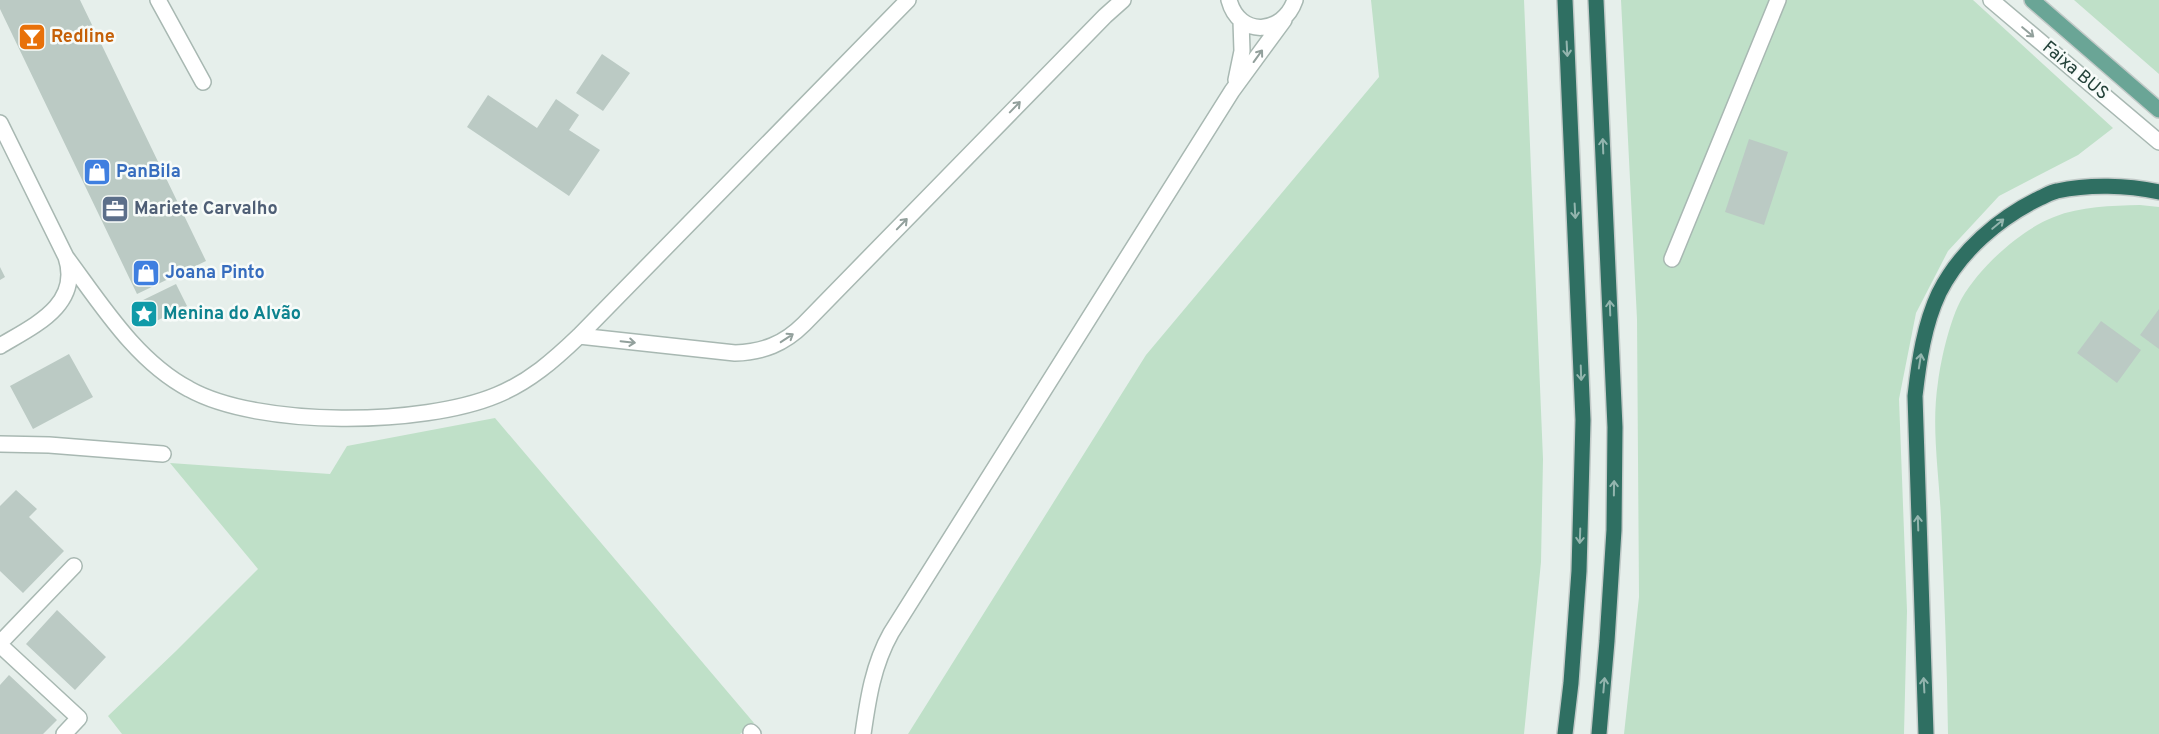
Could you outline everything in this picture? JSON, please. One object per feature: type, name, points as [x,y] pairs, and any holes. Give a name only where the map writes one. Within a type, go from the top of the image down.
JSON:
[{"type":"highway","points":[[1564,0],[1583,420],[1579,571],[1571,683],[1565,734]]},
{"type":"highway","points":[[1596,0],[1615,427],[1614,530],[1608,641],[1600,734]]},
{"type":"highway","points":[[1926,734],[1915,396],[1920,358],[1926,332],[1940,292],[1955,270],[1982,238],[2011,215],[2056,191],[2119,187],[2143,188],[2159,192]]},
{"type":"main road","points":[[2032,0],[2159,110]]},
{"type":"street","points":[[158,0],[203,82]]},
{"type":"street","points":[[0,123],[66,257],[101,304],[159,370],[189,390],[226,404],[262,413],[304,417],[412,415],[456,407],[495,396],[526,381],[557,357],[908,0]]},
{"type":"street","points":[[579,336],[735,352],[761,350],[784,340],[804,324],[1105,16],[1123,0]]},
{"type":"street","points":[[1226,0],[1241,21],[1251,26],[1262,28],[1273,26],[1284,20]]},
{"type":"street","points":[[863,734],[873,676],[884,645],[891,633],[1232,91],[1291,11],[1295,0]]},
{"type":"street","points":[[1672,259],[1778,0]]},
{"type":"street","name":"Faixa BUS","points":[[1991,0],[2159,142]]},
{"type":"street","points":[[1232,91],[1240,65],[1241,21]]},
{"type":"street","points":[[0,346],[40,322],[57,306],[68,286],[70,276],[66,257]]},
{"type":"street","points":[[0,444],[48,445],[163,454]]},
{"type":"street","points":[[64,734],[79,718],[0,644],[74,566]]},
{"type":"green space","points":[[1371,0],[1524,0],[1543,459],[1541,562],[1524,734],[908,734],[1146,355],[1379,77]]},
{"type":"green space","points":[[1621,0],[1973,0],[2113,128],[2078,155],[1999,196],[1948,251],[1916,313],[1899,399],[1907,611],[1904,734],[1624,734],[1639,597],[1637,319]]},
{"type":"green space","points":[[2074,0],[2159,0],[2159,74]]},
{"type":"green space","points":[[2140,205],[2159,207],[2159,734],[1948,734],[1941,518],[1935,416],[1941,362],[1954,317],[1962,298],[1990,262],[2015,240],[2041,223],[2064,213],[2096,207]]},
{"type":"green space","points":[[495,418],[754,723],[740,734],[122,734],[108,716],[258,569],[170,463],[330,474],[347,446]]},
{"type":"building","points":[[0,0],[80,0],[206,261],[137,294],[0,9]]},
{"type":"building","points":[[602,54],[630,73],[603,111],[576,93]]},
{"type":"building","points":[[488,95],[537,128],[556,99],[579,115],[569,130],[600,150],[569,196],[467,127]]},
{"type":"building","points":[[1749,139],[1788,152],[1764,225],[1725,212]]},
{"type":"building","points":[[0,267],[5,277],[0,280]]},
{"type":"building","points":[[176,284],[187,306],[150,324],[139,302]]},
{"type":"building","points":[[2159,309],[2159,349],[2140,335]]},
{"type":"building","points":[[2101,321],[2141,350],[2117,383],[2077,353]]},
{"type":"building","points":[[69,354],[93,397],[33,429],[10,386]]},
{"type":"building","points":[[16,490],[37,509],[29,517],[64,551],[23,593],[0,571],[0,506]]},
{"type":"building","points":[[57,610],[106,657],[75,690],[26,644]]},
{"type":"building","points":[[9,675],[57,720],[43,734],[0,734],[0,685]]},
{"type":"place","name":"Redline","points":[[32,37]]},
{"type":"place","name":"PanBila","points":[[97,172]]},
{"type":"place","name":"Mariete Carvalho","points":[[115,209]]},
{"type":"place","name":"Joana Pinto","points":[[146,273]]},
{"type":"place","name":"Menina do Alvão","points":[[144,314]]}]
